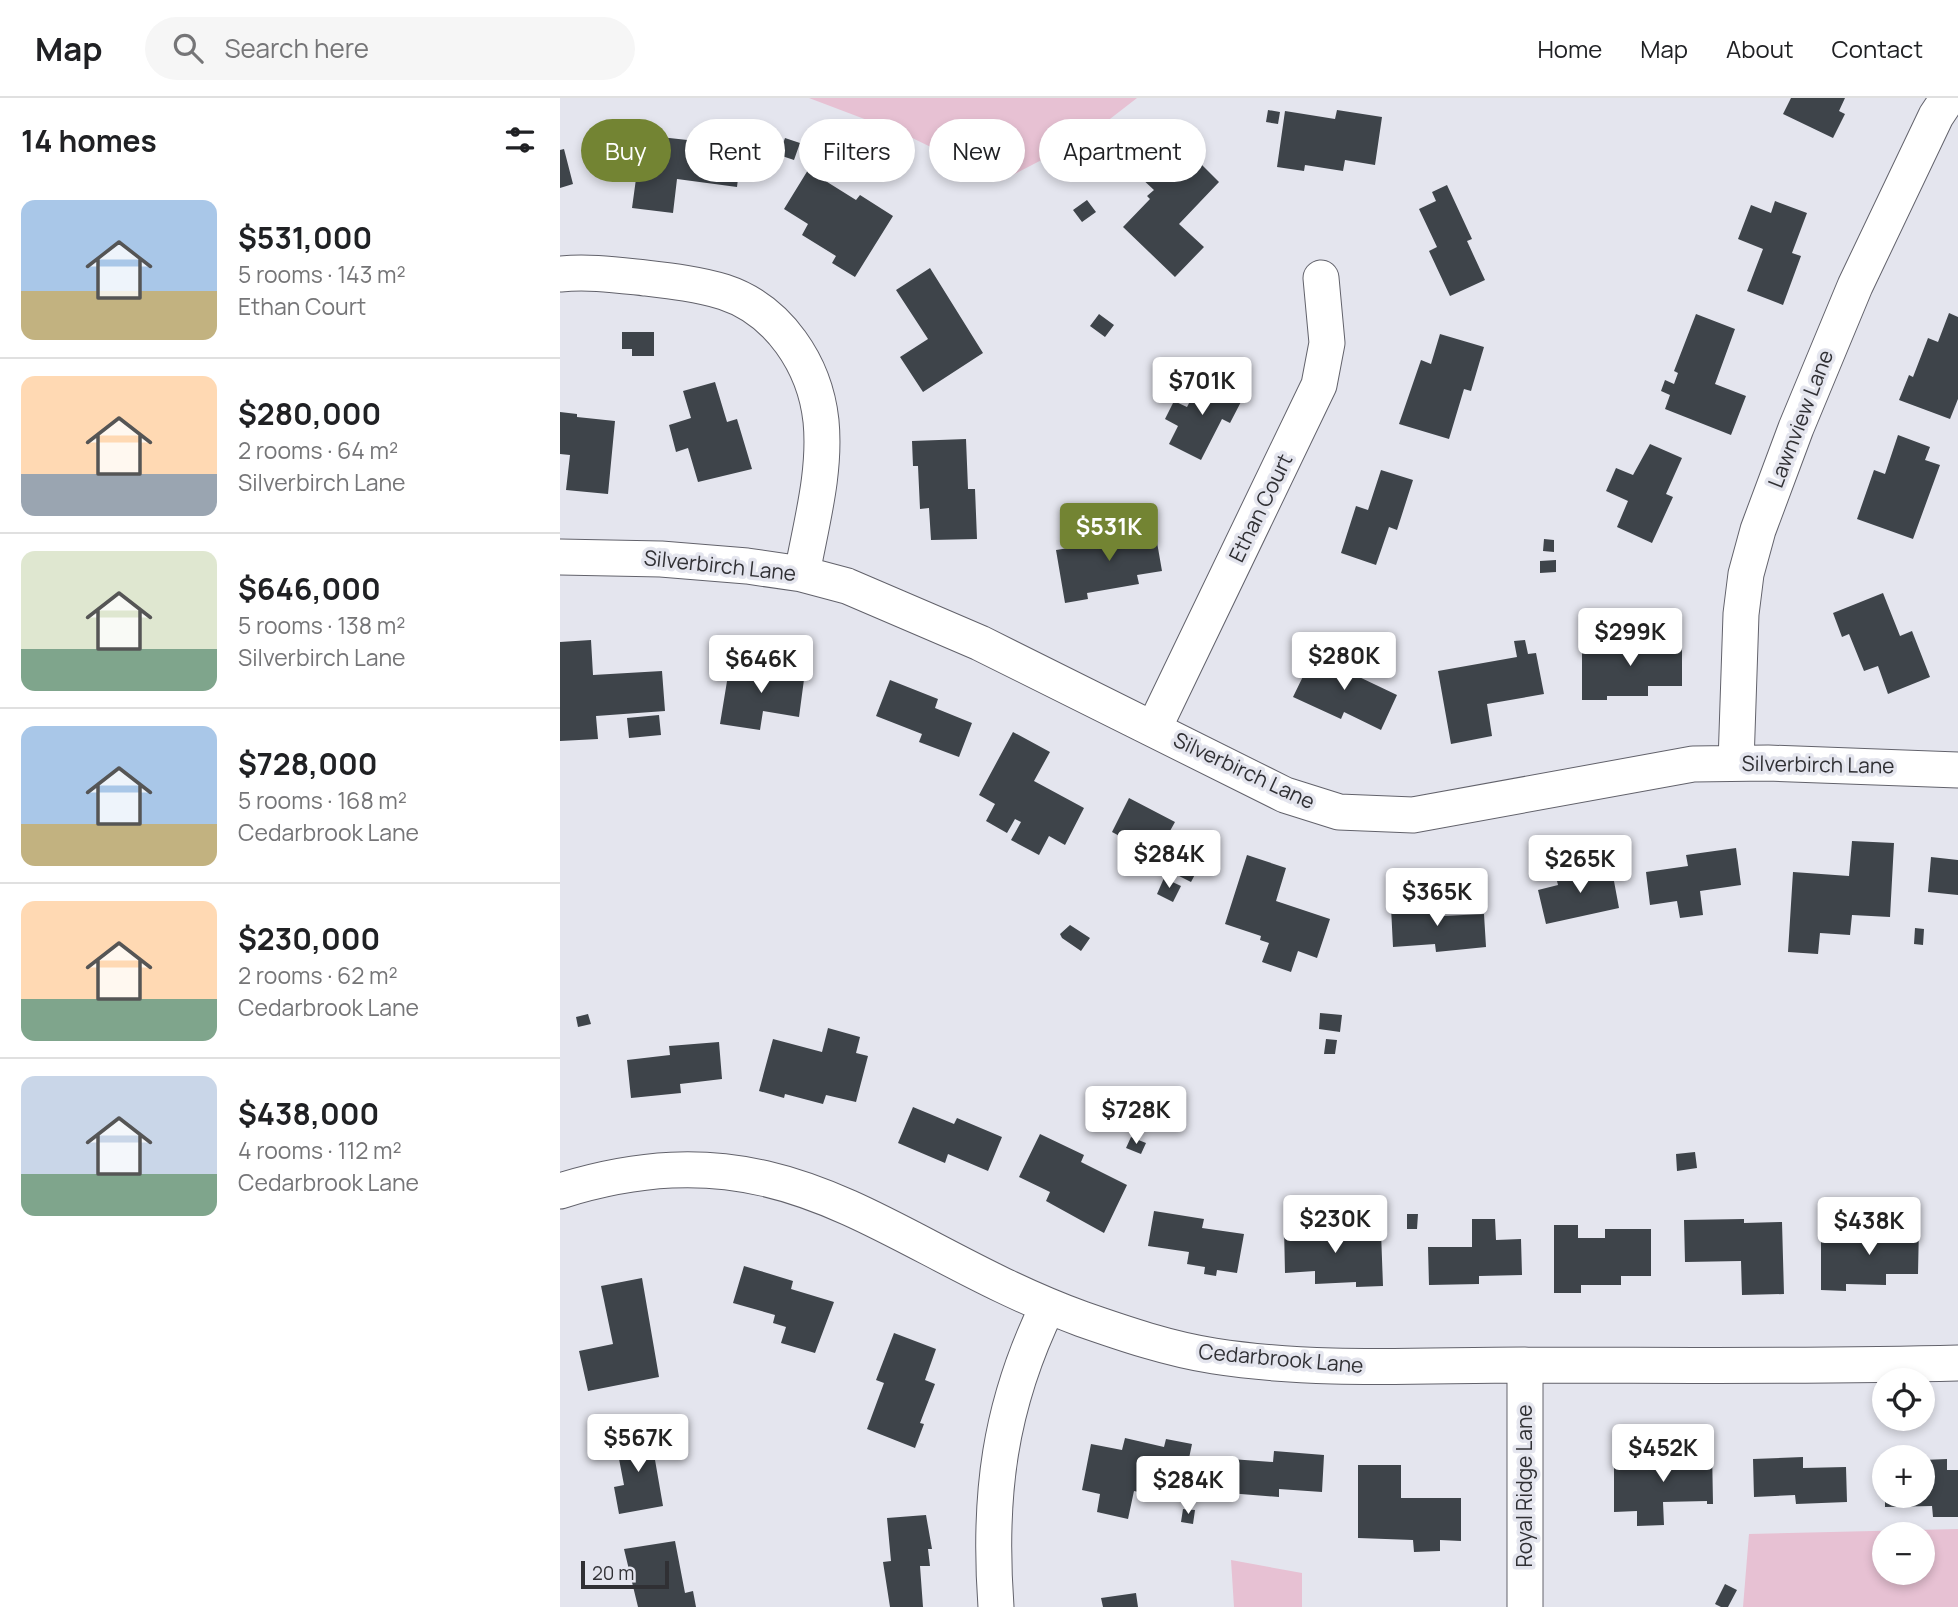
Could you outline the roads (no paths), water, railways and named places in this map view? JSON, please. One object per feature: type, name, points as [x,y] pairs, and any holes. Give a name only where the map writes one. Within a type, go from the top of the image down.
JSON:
[{"type":"street","name":"Lawnview Lane","points":[[1736,763],[1741,614],[1746,574],[1758,530],[1796,428],[1855,286],[1936,116],[1948,98]]},
{"type":"street","points":[[560,274],[626,276],[700,286],[726,293],[749,304],[786,335],[807,368],[821,418],[820,477],[802,574]]},
{"type":"street","name":"Ethan Court","points":[[1154,728],[1319,385],[1327,344],[1321,278]]},
{"type":"street","name":"Silverbirch Lane","points":[[560,558],[675,560],[802,574],[896,605],[1154,728],[1285,795],[1339,812],[1374,816],[1413,815],[1660,768],[1736,763],[1958,770]]},
{"type":"street","name":"Cedarbrook Lane","points":[[560,1191],[611,1177],[653,1170],[715,1169],[769,1178],[855,1208],[1048,1306],[1137,1338],[1212,1356],[1340,1367],[1958,1363]]},
{"type":"street","points":[[996,1607],[991,1544],[1000,1450],[1011,1402],[1036,1331],[1048,1306]]},
{"type":"street","name":"Royal Ridge Lane","points":[[1525,1365],[1525,1607]]}]
